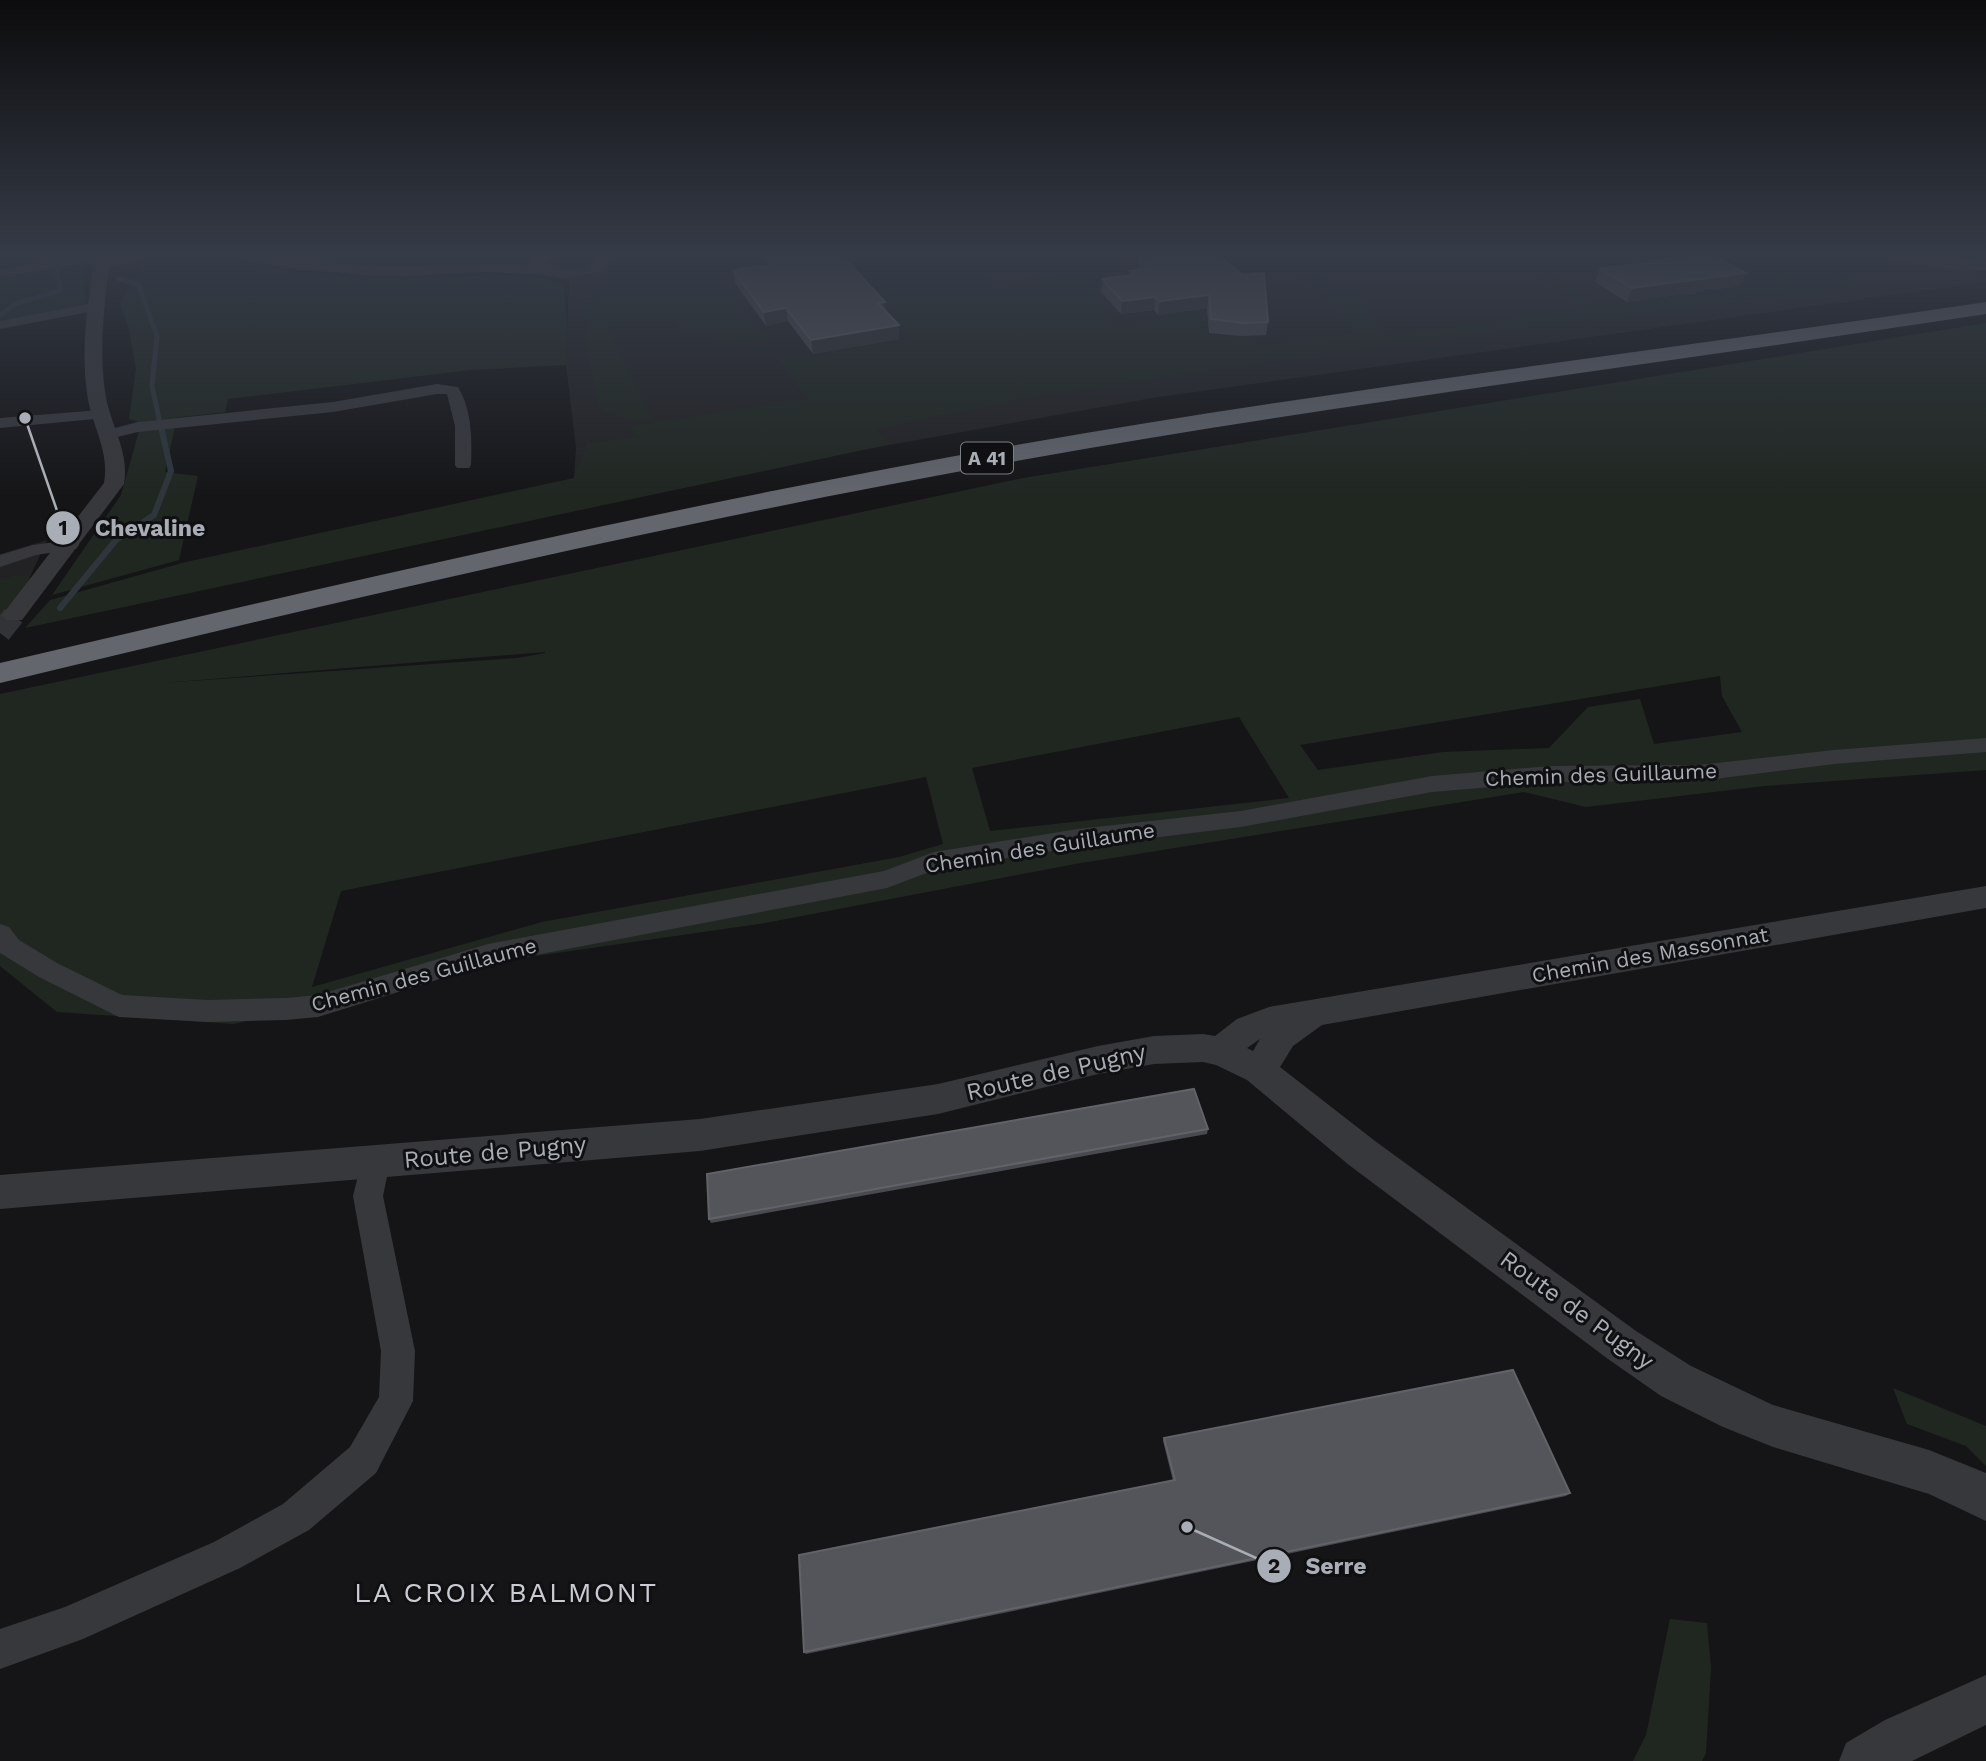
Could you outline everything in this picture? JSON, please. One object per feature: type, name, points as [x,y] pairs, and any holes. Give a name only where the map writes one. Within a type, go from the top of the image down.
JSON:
[{"type":"highway","name":"A 41","points":[[0,650],[580,519],[988,439],[1310,388],[1693,334]]},
{"type":"highway","name":"A 41","points":[[0,673],[561,544],[980,459],[1323,403],[1803,334]]},
{"type":"street","points":[[14,615],[114,484],[118,468],[105,424],[93,334]]},
{"type":"street","points":[[0,423],[138,427],[332,407],[453,390],[460,404],[465,435],[463,465]]},
{"type":"street","points":[[0,563],[33,550],[70,545]]},
{"type":"street","points":[[0,563],[53,565]]},
{"type":"street","name":"Chemin des Guillaume","points":[[0,934],[10,947],[48,970],[119,1006],[208,1012],[318,1006],[488,954],[887,879],[934,861],[1078,838],[1241,819],[1432,784],[1551,774],[1699,773],[1835,757],[1986,745]]},
{"type":"street","name":"Chemin des Massonnat","points":[[1222,1052],[1232,1038],[1247,1028],[1269,1021],[1986,897]]},
{"type":"street","name":"Chemin des Massonnat","points":[[1259,1070],[1281,1036],[1314,1015]]},
{"type":"street","name":"Route de Pugny","points":[[0,1192],[701,1135],[810,1121],[938,1099],[1154,1049],[1203,1048],[1222,1052],[1259,1070],[1362,1153],[1622,1345],[1676,1381],[1773,1426],[1929,1472],[1966,1486],[1986,1499]]},
{"type":"street","points":[[0,1650],[69,1625],[227,1555],[296,1517],[363,1460],[396,1401],[398,1351],[369,1196],[375,1162]]},
{"type":"street","points":[[1864,1761],[1903,1738],[1986,1699]]},
{"type":"shaded area","points":[[130,334],[567,334],[566,365],[471,370],[228,399],[225,412],[139,422],[129,419],[136,369]]},
{"type":"shaded area","points":[[567,334],[1611,334],[1152,398],[604,496],[574,478],[576,448],[566,365]]},
{"type":"shaded area","points":[[586,334],[611,334],[652,419],[625,418],[599,408]]},
{"type":"shaded area","points":[[706,334],[764,334],[768,339],[723,347]]},
{"type":"shaded area","points":[[907,334],[1210,334],[1247,338],[1262,345],[1344,334],[1480,334],[1047,394],[876,429],[891,444],[25,628],[50,600],[186,562],[574,478],[587,443],[636,437],[630,426],[807,399],[776,356],[813,354],[911,339]]},
{"type":"shaded area","points":[[1917,334],[1986,334],[1986,770],[1765,786],[1586,807],[1524,792],[1075,864],[765,923],[508,960],[234,1024],[57,1012],[0,966],[0,694],[1023,478]],"holes":[[[545,652],[517,658],[162,683]],[[1720,676],[1722,696],[1742,732],[1654,744],[1640,699],[1588,707],[1549,748],[1443,752],[1318,770],[1300,745]],[[1239,717],[1289,798],[990,831],[972,768]],[[926,777],[943,844],[899,857],[542,922],[312,987],[341,891]]]},
{"type":"shaded area","points":[[175,427],[165,472],[198,476],[179,560],[52,595],[121,495],[139,431]]},
{"type":"shaded area","points":[[47,540],[24,590],[0,620],[0,554]]},
{"type":"shaded area","points":[[16,575],[30,577],[24,590],[0,620],[0,580]]},
{"type":"shaded area","points":[[1893,1388],[1986,1426],[1986,1466],[1966,1446],[1907,1424]]},
{"type":"shaded area","points":[[1670,1619],[1707,1623],[1711,1668],[1706,1753],[1702,1761],[1633,1761],[1646,1735]]},
{"type":"building","points":[[806,334],[845,334],[811,340]]},
{"type":"building","points":[[1194,1089],[1208,1129],[709,1219],[707,1174]]},
{"type":"building","points":[[1513,1370],[1570,1493],[804,1652],[799,1555],[1175,1480],[1164,1438]]},
{"type":"waterway","points":[[156,334],[152,386],[161,428]]},
{"type":"waterway","points":[[60,608],[116,540],[154,515],[171,471],[161,427]]},
{"type":"tunnel","points":[[0,633],[14,615]]},
{"type":"place","name":"Chevaline","points":[[25,418]]},
{"type":"place","name":"Serre","points":[[1187,1527]]},
{"type":"district","name":"LA CROIX BALMONT","points":[[506,1592]]}]
